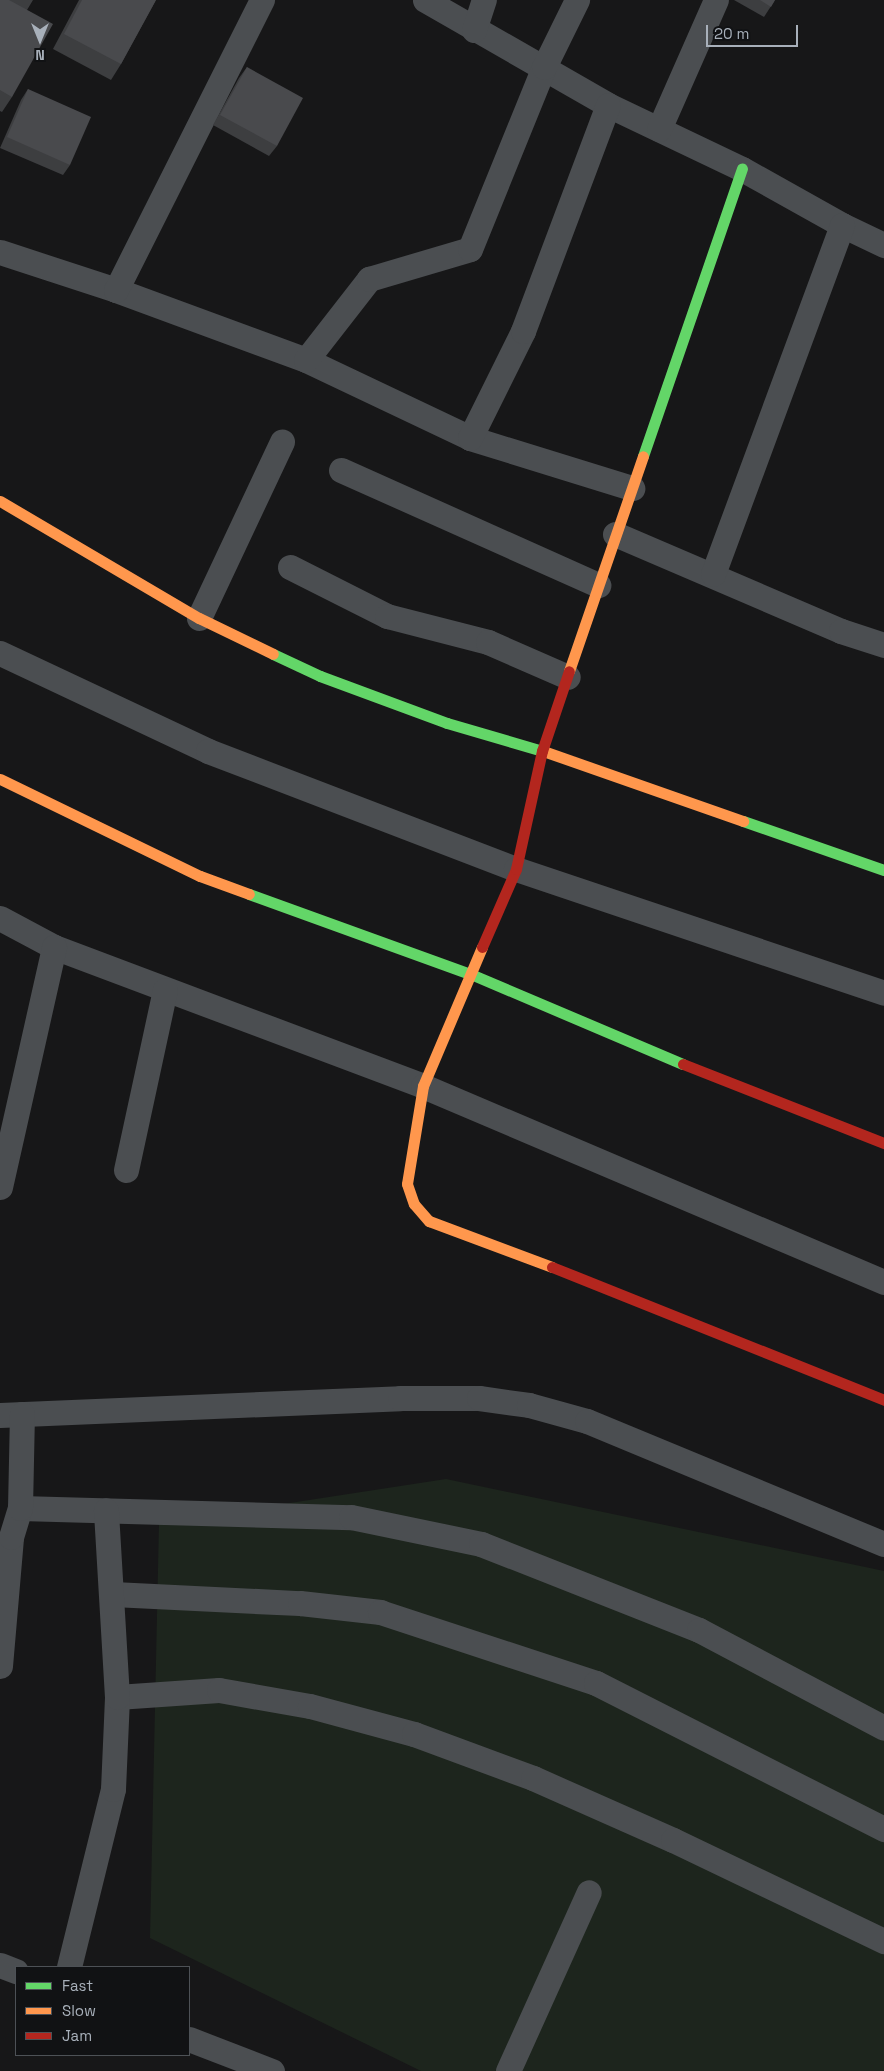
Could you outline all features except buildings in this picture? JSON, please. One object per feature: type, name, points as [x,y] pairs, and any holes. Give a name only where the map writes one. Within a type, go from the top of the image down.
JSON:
[{"type":"street","points":[[116,290],[262,0]]},
{"type":"street","points":[[425,0],[474,30],[544,67],[608,105],[742,169],[842,225],[884,245]]},
{"type":"street","points":[[474,30],[484,0]]},
{"type":"street","points":[[306,360],[369,279],[470,249],[544,67],[577,0]]},
{"type":"street","points":[[658,129],[716,0]]},
{"type":"street","points":[[470,438],[523,331],[608,105]]},
{"type":"street","points":[[742,169],[542,751],[516,869],[473,975],[423,1086],[407,1184],[414,1204],[429,1221],[538,1261],[884,1400]]},
{"type":"street","points":[[713,574],[842,225]]},
{"type":"street","points":[[0,252],[116,290],[306,360],[470,438],[632,488]]},
{"type":"street","points":[[199,618],[282,442]]},
{"type":"street","points":[[341,470],[598,585]]},
{"type":"street","points":[[0,500],[199,618],[320,676],[447,723],[542,751],[884,870]]},
{"type":"street","points":[[615,534],[713,574],[841,631],[884,646]]},
{"type":"street","points":[[290,567],[387,616],[488,642],[568,677]]},
{"type":"street","points":[[0,654],[208,751],[516,869],[884,993]]},
{"type":"street","points":[[0,779],[200,876],[473,975],[766,1099],[884,1143]]},
{"type":"street","points":[[0,918],[54,947],[423,1086],[884,1282]]},
{"type":"street","points":[[0,1187],[54,947]]},
{"type":"street","points":[[126,1170],[165,990]]},
{"type":"street","points":[[0,1666],[11,1537],[20,1508],[11,1414],[400,1398],[479,1398],[529,1405],[586,1420],[884,1544]]},
{"type":"street","points":[[20,1508],[351,1517],[481,1544],[699,1630],[884,1728]]},
{"type":"street","points":[[70,1966],[113,1789],[117,1697],[113,1594],[106,1510]]},
{"type":"street","points":[[113,1594],[300,1603],[380,1612],[596,1683],[884,1829]]},
{"type":"street","points":[[117,1697],[219,1690],[310,1706],[414,1734],[534,1778],[884,1941]]},
{"type":"street","points":[[508,2071],[589,1892]]},
{"type":"street","points":[[0,1965],[15,1971]]},
{"type":"street","points":[[190,2039],[272,2071]]},
{"type":"shaded area","points":[[446,1479],[884,1571],[884,2071],[421,2071],[150,1938],[159,1523]]},
{"type":"traffic: fast","points":[[643,456],[742,169]]},
{"type":"traffic: fast","points":[[273,654],[320,676],[447,723],[546,752]]},
{"type":"traffic: fast","points":[[743,821],[884,870]]},
{"type":"traffic: fast","points":[[249,894],[473,975],[683,1064]]},
{"type":"traffic: slow","points":[[569,671],[643,456]]},
{"type":"traffic: slow","points":[[0,501],[199,618],[273,654]]},
{"type":"traffic: slow","points":[[546,752],[743,821]]},
{"type":"traffic: slow","points":[[0,779],[200,876],[249,894]]},
{"type":"traffic: slow","points":[[482,947],[423,1086],[407,1184],[414,1204],[429,1221],[552,1267]]},
{"type":"traffic: jam","points":[[482,947],[516,869],[542,751],[569,671]]},
{"type":"traffic: jam","points":[[683,1064],[884,1143]]},
{"type":"traffic: jam","points":[[552,1267],[884,1400]]}]
